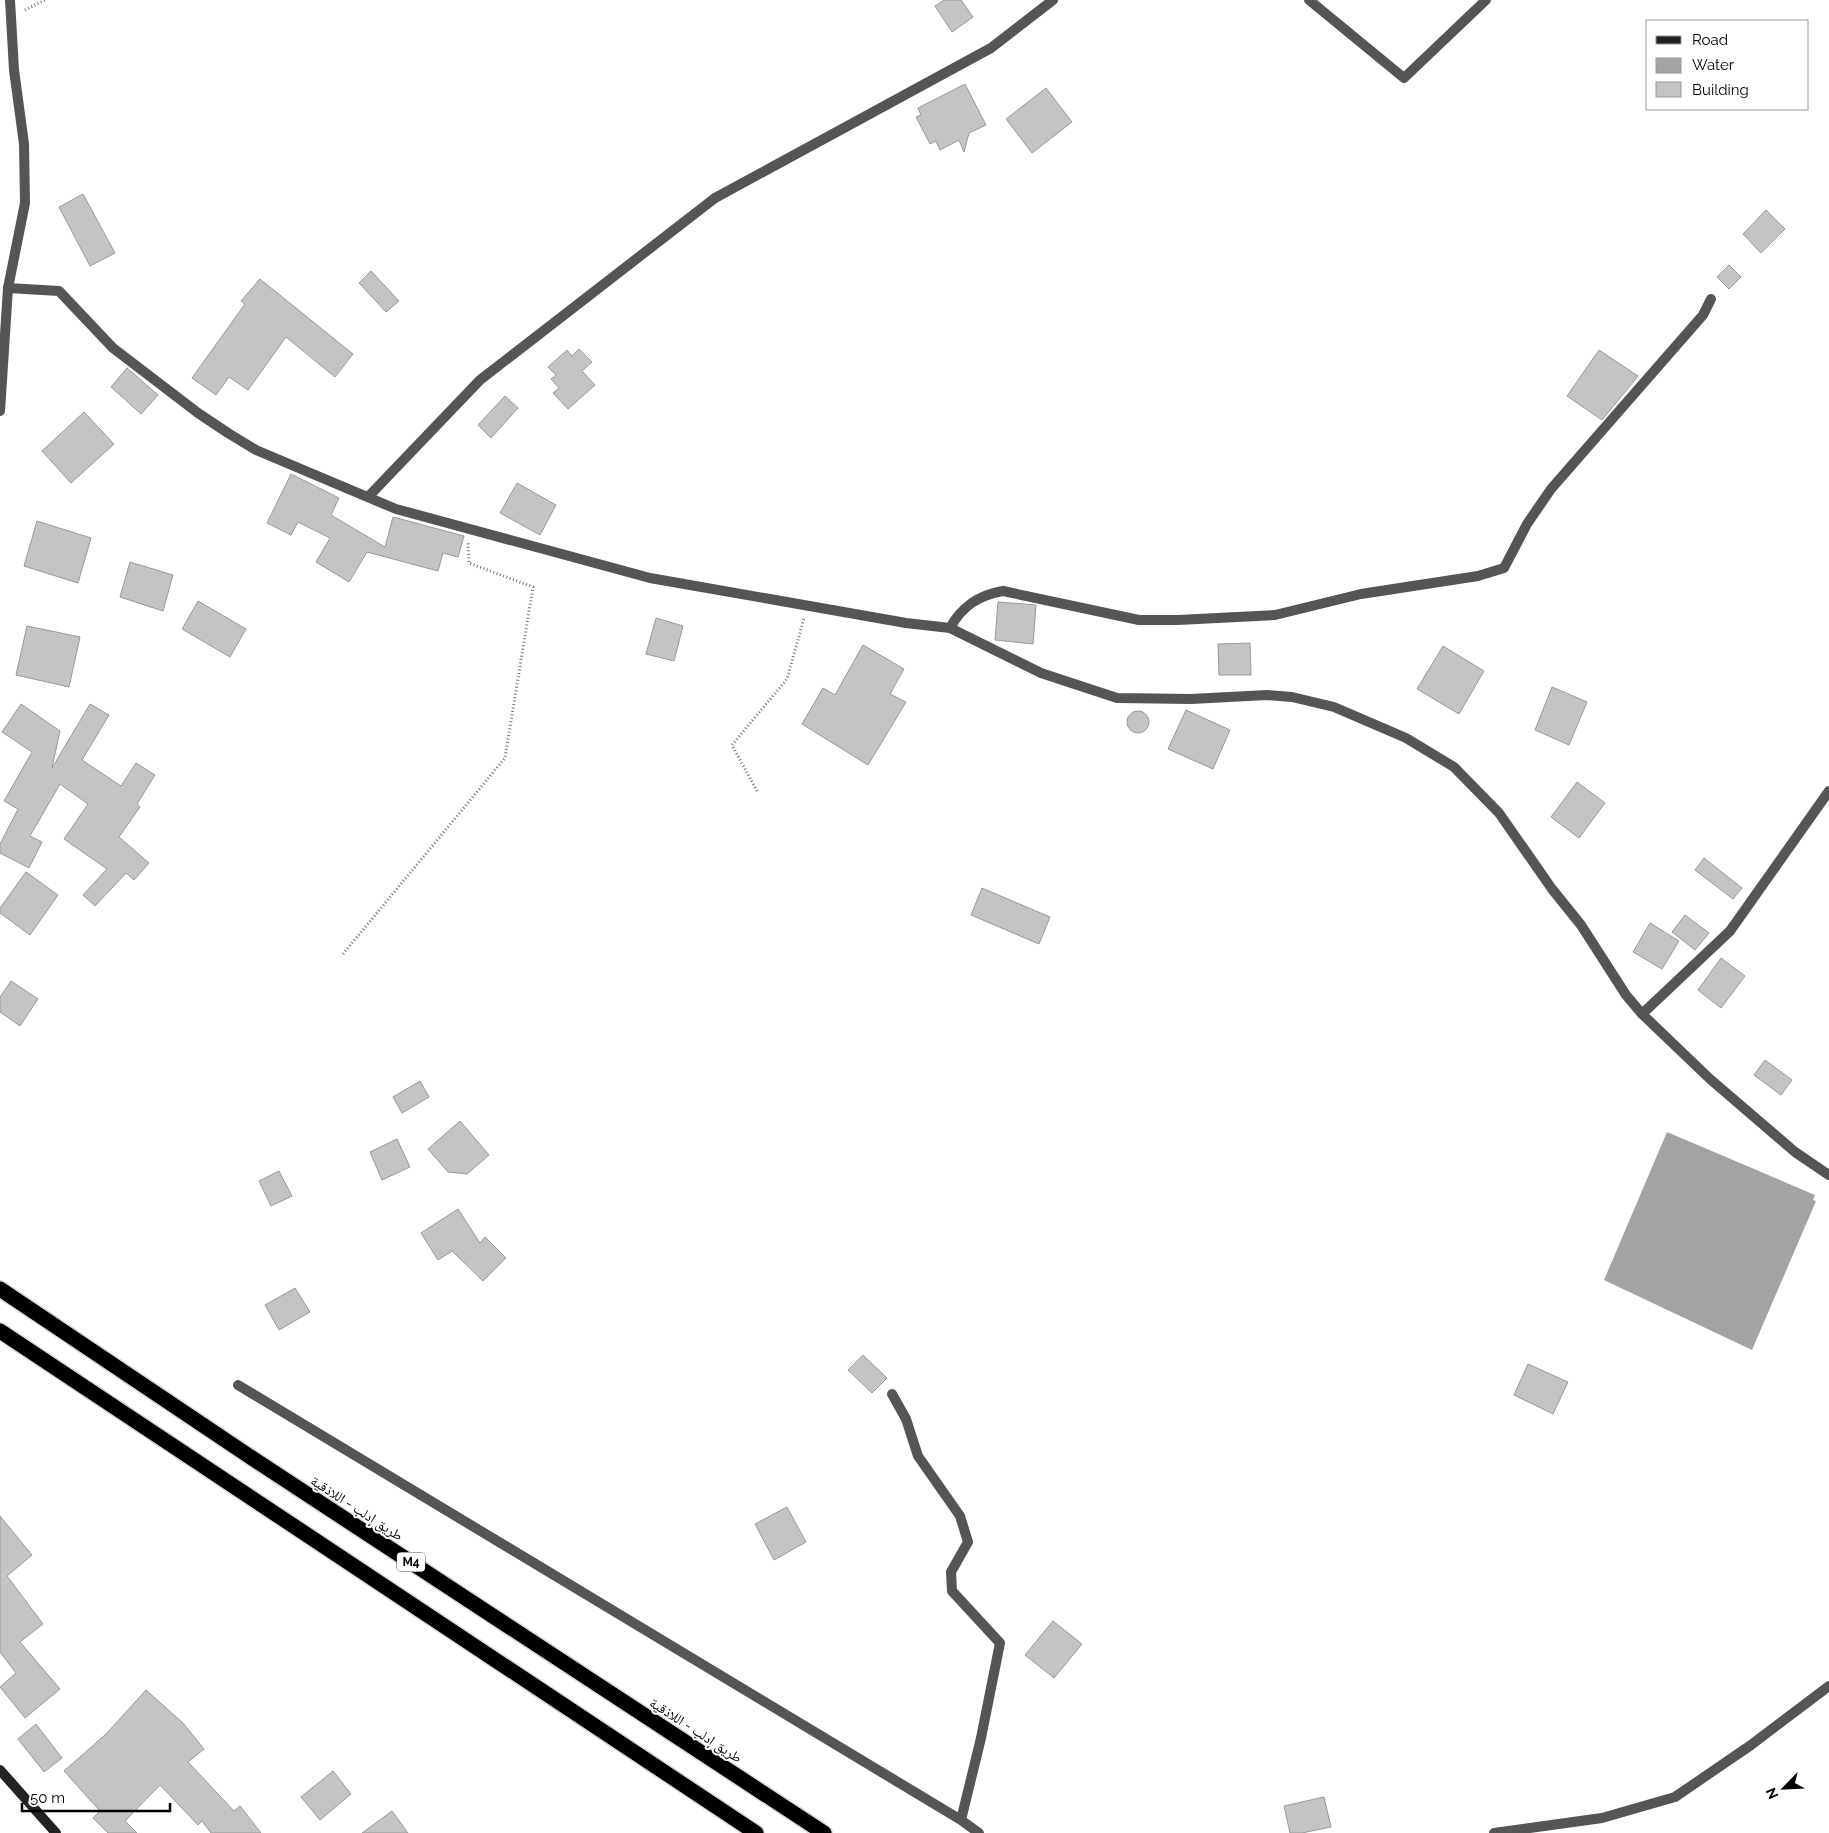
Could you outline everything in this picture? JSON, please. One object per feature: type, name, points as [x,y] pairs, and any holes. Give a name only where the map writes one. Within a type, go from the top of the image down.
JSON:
[{"type":"highway","name":"طريق إدلب - اللاذقية","points":[[0,1289],[266,1467],[824,1833]]},
{"type":"highway","name":"M4","points":[[0,1331],[756,1833]]},
{"type":"main road","points":[[0,1770],[56,1833]]},
{"type":"street","points":[[0,410],[8,288],[25,203],[24,144],[14,70],[10,0]]},
{"type":"street","points":[[368,497],[480,380],[715,198],[991,48],[1053,0]]},
{"type":"street","points":[[1309,0],[1404,78],[1486,0]]},
{"type":"street","points":[[8,288],[59,290],[113,348],[228,434],[256,450],[396,509],[650,578],[906,623],[950,628],[1041,673],[1117,698],[1191,699],[1267,694],[1292,697],[1334,708],[1406,738],[1454,767],[1499,813],[1552,889],[1581,925],[1626,995],[1642,1014],[1710,1079],[1795,1152],[1829,1175]]},
{"type":"street","points":[[950,628],[956,617],[968,604],[987,594],[1003,591],[1139,620],[1188,620],[1275,615],[1362,594],[1478,576],[1504,568],[1527,524],[1551,489],[1704,314],[1711,299]]},
{"type":"street","points":[[1642,1014],[1730,931],[1829,791]]},
{"type":"street","points":[[238,1385],[961,1820],[979,1833]]},
{"type":"street","points":[[892,1394],[906,1419],[918,1456],[960,1516],[968,1542],[951,1572],[952,1591],[1000,1643],[981,1738],[961,1820]]},
{"type":"street","points":[[1494,1833],[1602,1818],[1675,1797],[1751,1745],[1829,1686]]},
{"type":"path","points":[[11,17],[45,0]]},
{"type":"path","points":[[343,954],[505,758],[533,587],[469,563],[467,528]]},
{"type":"path","points":[[757,791],[732,744],[787,679],[808,606]]},
{"type":"water","points":[[1667,1132],[1815,1195],[1813,1200],[1816,1201],[1752,1350],[1604,1280]]},
{"type":"building","points":[[944,0],[961,0],[973,17],[952,32],[935,6]]},
{"type":"building","points":[[965,84],[986,125],[969,133],[964,152],[959,140],[940,150],[936,141],[930,144],[916,117],[921,115],[918,108]]},
{"type":"building","points":[[1046,88],[1072,122],[1032,153],[1006,119]]},
{"type":"building","points":[[83,194],[115,253],[90,266],[59,207]]},
{"type":"building","points":[[1766,210],[1785,229],[1761,253],[1743,234]]},
{"type":"building","points":[[1729,265],[1741,277],[1729,289],[1717,277]]},
{"type":"building","points":[[371,271],[399,301],[386,312],[359,283]]},
{"type":"building","points":[[260,279],[353,354],[335,377],[286,337],[248,390],[229,377],[216,395],[192,378],[245,304],[241,301]]},
{"type":"building","points":[[579,349],[592,362],[582,371],[595,385],[568,409],[553,393],[559,388],[551,379],[556,375],[548,367],[567,350],[572,356]]},
{"type":"building","points":[[1599,350],[1638,376],[1602,420],[1567,396]]},
{"type":"building","points":[[127,368],[158,395],[141,414],[111,387]]},
{"type":"building","points":[[505,396],[518,408],[491,438],[478,425]]},
{"type":"building","points":[[84,412],[114,444],[71,483],[42,451]]},
{"type":"building","points":[[291,474],[339,498],[331,515],[385,547],[393,517],[464,536],[458,557],[443,553],[438,571],[367,552],[349,582],[316,562],[330,538],[298,522],[291,535],[267,523]]},
{"type":"building","points":[[517,483],[556,505],[540,535],[500,513]]},
{"type":"building","points":[[37,521],[91,538],[78,583],[24,566]]},
{"type":"building","points":[[130,562],[173,575],[163,611],[120,597]]},
{"type":"building","points":[[198,601],[246,629],[230,657],[182,629]]},
{"type":"building","points":[[998,602],[1036,605],[1033,644],[995,640]]},
{"type":"building","points":[[656,618],[683,626],[674,661],[646,654]]},
{"type":"building","points":[[27,626],[80,637],[69,687],[16,675]]},
{"type":"building","points":[[1250,643],[1251,675],[1219,675],[1218,644]]},
{"type":"building","points":[[863,645],[904,669],[890,694],[906,702],[868,765],[802,724],[823,688],[835,695]]},
{"type":"building","points":[[1443,646],[1484,671],[1459,714],[1417,689]]},
{"type":"building","points":[[1552,687],[1587,702],[1569,745],[1535,730]]},
{"type":"building","points":[[21,704],[60,731],[52,768],[90,704],[109,715],[82,760],[121,786],[136,763],[155,775],[137,804],[140,807],[119,837],[149,863],[134,880],[126,873],[95,906],[83,895],[107,869],[64,839],[88,804],[60,784],[30,836],[42,842],[29,868],[0,853],[0,844],[18,809],[4,801],[32,752],[2,732]]},
{"type":"building","points":[[1186,710],[1230,730],[1213,769],[1168,749]]},
{"type":"building","points":[[1138,711],[1146,714],[1149,722],[1146,730],[1138,733],[1130,730],[1127,722],[1130,714]]},
{"type":"building","points":[[1577,782],[1605,803],[1579,838],[1551,817]]},
{"type":"building","points":[[1704,858],[1742,888],[1733,899],[1695,870]]},
{"type":"building","points":[[26,872],[58,895],[30,935],[0,913],[0,908]]},
{"type":"building","points":[[982,888],[1050,917],[1039,944],[971,915]]},
{"type":"building","points":[[1685,915],[1709,933],[1695,950],[1672,932]]},
{"type":"building","points":[[1650,923],[1679,941],[1662,969],[1633,952]]},
{"type":"building","points":[[1721,958],[1745,976],[1721,1008],[1698,990]]},
{"type":"building","points":[[11,981],[38,999],[20,1026],[0,1012],[0,997]]},
{"type":"building","points":[[1765,1060],[1792,1080],[1781,1095],[1754,1075]]},
{"type":"building","points":[[420,1081],[429,1097],[402,1113],[393,1097]]},
{"type":"building","points":[[460,1121],[489,1155],[467,1174],[448,1172],[428,1149]]},
{"type":"building","points":[[397,1139],[410,1167],[382,1180],[370,1152]]},
{"type":"building","points":[[279,1171],[292,1196],[271,1206],[259,1181]]},
{"type":"building","points":[[458,1209],[480,1243],[485,1237],[506,1258],[483,1281],[452,1251],[438,1260],[421,1233]]},
{"type":"building","points":[[295,1288],[310,1312],[279,1330],[265,1305]]},
{"type":"building","points":[[863,1355],[887,1378],[872,1393],[848,1370]]},
{"type":"building","points":[[1528,1364],[1568,1382],[1553,1414],[1514,1395]]},
{"type":"building","points":[[787,1507],[806,1542],[774,1560],[755,1524]]},
{"type":"building","points":[[0,1516],[32,1555],[7,1576],[43,1624],[20,1642],[60,1689],[25,1718],[0,1687],[16,1673],[0,1652]]},
{"type":"building","points":[[1053,1621],[1082,1644],[1054,1678],[1025,1655]]},
{"type":"building","points":[[146,1690],[183,1723],[204,1749],[188,1762],[234,1811],[240,1806],[261,1833],[211,1833],[202,1821],[198,1825],[160,1785],[125,1821],[137,1833],[108,1833],[93,1818],[100,1811],[64,1771],[106,1734]]},
{"type":"building","points":[[36,1724],[62,1758],[44,1772],[18,1739]]},
{"type":"building","points":[[333,1771],[351,1794],[320,1820],[301,1797]]},
{"type":"building","points":[[1324,1797],[1331,1827],[1302,1833],[1290,1833],[1284,1806]]},
{"type":"building","points":[[392,1811],[408,1833],[362,1833]]}]
